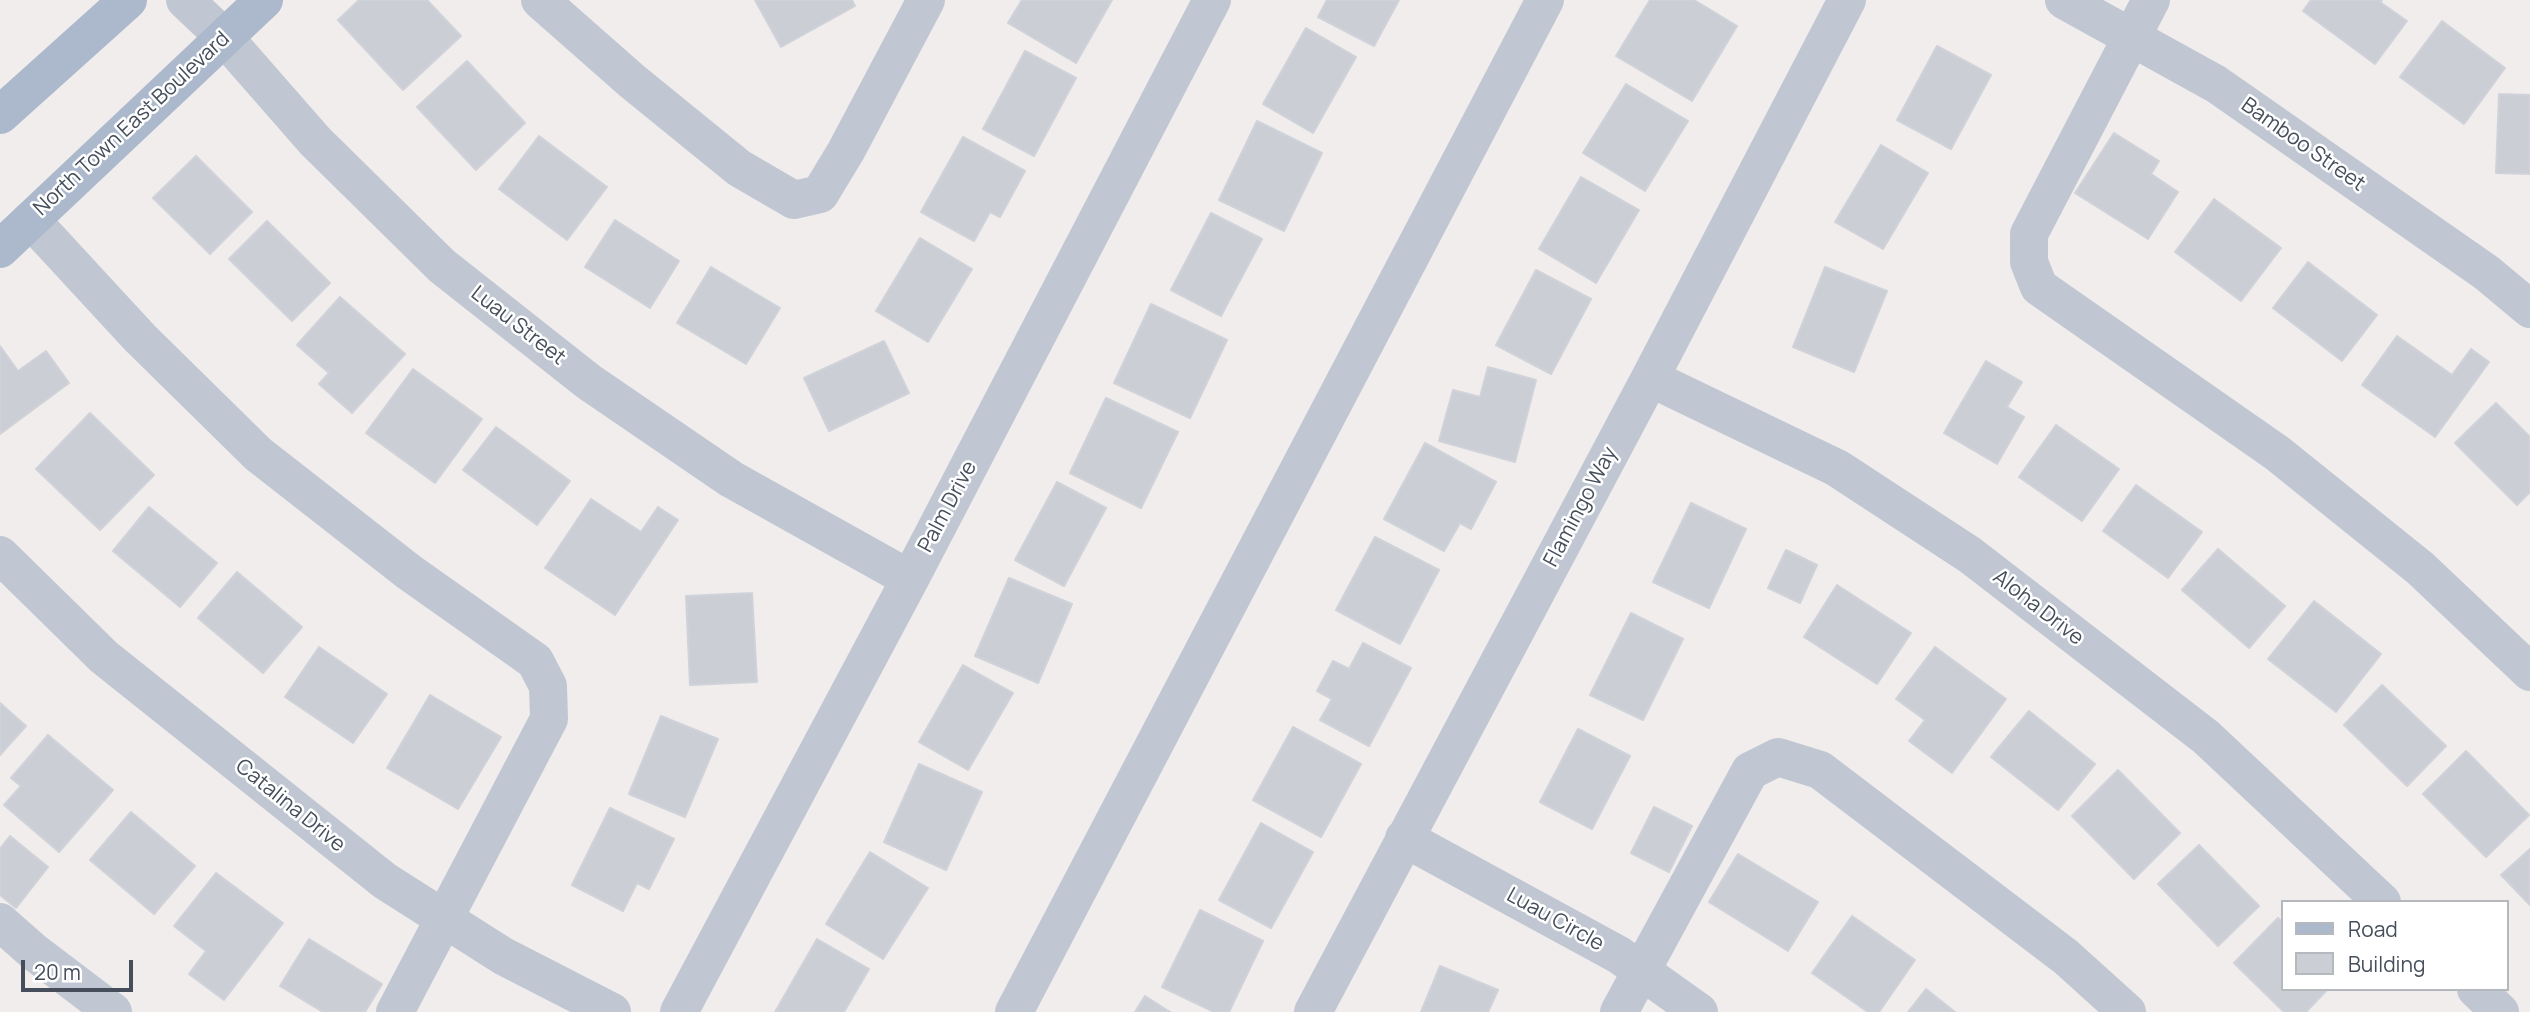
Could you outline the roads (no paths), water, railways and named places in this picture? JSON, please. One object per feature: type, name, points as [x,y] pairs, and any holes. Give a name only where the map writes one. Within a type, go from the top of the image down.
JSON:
[{"type":"main road","points":[[0,116],[128,0]]},
{"type":"main road","name":"North Town East Boulevard","points":[[0,249],[264,0]]},
{"type":"street","name":"Luau Street","points":[[185,0],[224,37],[315,141],[442,266],[568,366],[731,479],[910,579]]},
{"type":"street","points":[[540,0],[632,82],[738,168],[794,200],[820,194],[846,151],[926,0]]},
{"type":"street","name":"Palm Drive","points":[[679,1012],[910,579],[1212,0]]},
{"type":"street","points":[[1014,1012],[1545,0]]},
{"type":"street","name":"Flamingo Way","points":[[1313,1012],[1847,0]]},
{"type":"street","name":"Bamboo Street","points":[[2064,0],[2216,84],[2487,273],[2530,309]]},
{"type":"street","points":[[2151,0],[2029,234],[2029,262],[2039,287],[2277,453],[2420,568],[2530,672]]},
{"type":"street","points":[[31,220],[140,338],[258,454],[410,572],[535,661],[548,686],[549,719],[395,1012]]},
{"type":"street","name":"Aloha Drive","points":[[1650,377],[1837,468],[1970,555],[2206,737],[2380,900]]},
{"type":"street","name":"Catalina Drive","points":[[0,555],[104,657],[385,881],[503,956],[612,1012]]},
{"type":"street","points":[[1619,1012],[1750,771],[1778,757],[1820,770],[2066,957],[2127,1012]]},
{"type":"street","name":"Luau Circle","points":[[1404,838],[1619,955],[1699,1012]]},
{"type":"street","points":[[0,922],[34,952],[113,1012]]},
{"type":"street","points":[[2478,991],[2500,1012]]}]
